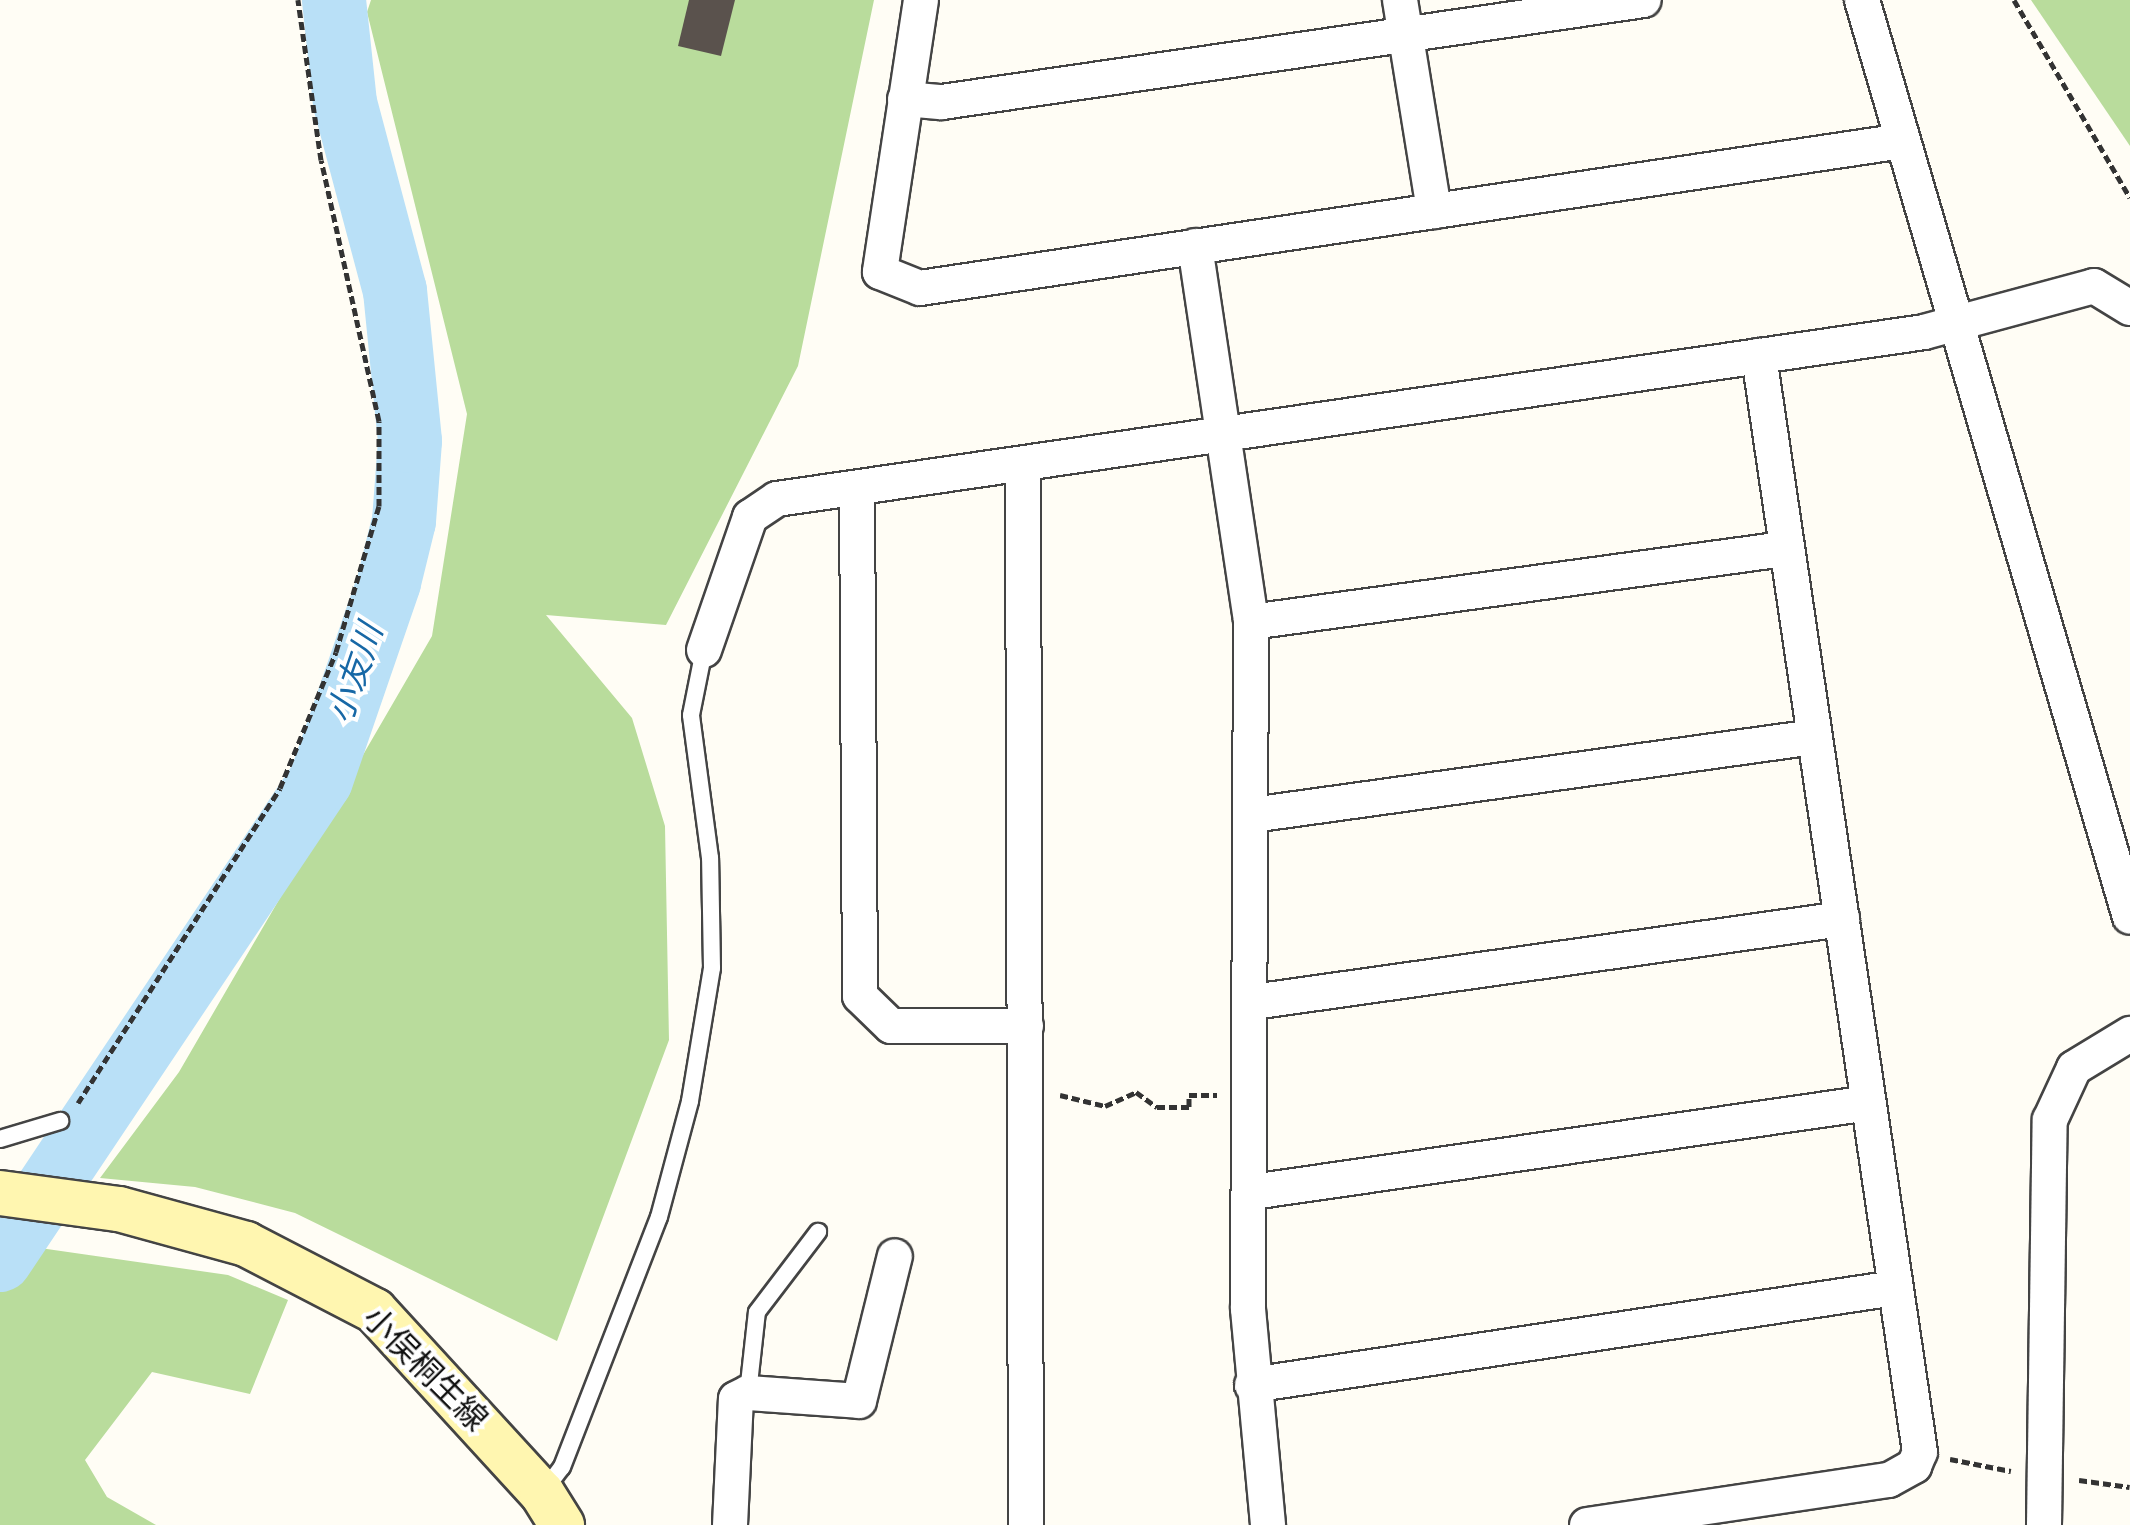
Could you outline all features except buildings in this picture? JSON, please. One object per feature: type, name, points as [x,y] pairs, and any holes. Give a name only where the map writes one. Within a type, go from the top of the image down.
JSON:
[{"type":"main road","name":"小俣桐生線","points":[[2,1194],[119,1209],[246,1244],[375,1311],[552,1509]]},
{"type":"street","points":[[921,0],[880,272],[898,284],[920,288],[1903,141]]},
{"type":"street","points":[[905,99],[942,102],[1403,17],[1644,0]]},
{"type":"street","points":[[1862,0],[2130,917]]},
{"type":"street","points":[[1403,17],[1434,211]]},
{"type":"street","points":[[1195,246],[1226,432],[1251,622],[1252,1385],[1268,1525]]},
{"type":"street","points":[[704,650],[750,517],[777,499],[1759,356],[1958,324],[2094,286],[2130,308]]},
{"type":"street","points":[[1587,1525],[1684,1518],[1889,1480],[1914,1466],[1919,1436],[1784,549],[1759,356]]},
{"type":"street","points":[[1023,464],[1026,1525]]},
{"type":"street","points":[[857,488],[860,996],[891,1026],[1026,1026]]},
{"type":"street","points":[[1251,622],[1784,549]]},
{"type":"street","points":[[1252,815],[1814,737]]},
{"type":"street","points":[[1253,1002],[1842,919]]},
{"type":"street","points":[[2044,1525],[2050,1120],[2074,1068],[2130,1034]]},
{"type":"street","points":[[1252,1192],[1869,1103]]},
{"type":"street","points":[[730,1525],[730,1416],[748,1393],[859,1401],[895,1256]]},
{"type":"street","points":[[1252,1385],[1895,1288]]},
{"type":"lane","points":[[552,1509],[562,1467],[654,1232],[690,1101],[712,968],[710,858],[691,715],[704,650]]},
{"type":"lane","points":[[0,1139],[60,1121]]},
{"type":"lane","points":[[748,1393],[757,1312],[818,1232]]},
{"type":"path","points":[[60,1121],[280,788],[336,652],[379,506],[379,421],[321,160],[298,0]]},
{"type":"path","points":[[2014,0],[2130,198]]},
{"type":"path","points":[[1049,1095],[1105,1106],[1136,1092],[1157,1107],[1189,1107],[1189,1095],[1230,1095]]},
{"type":"path","points":[[1937,1457],[2005,1470]]},
{"type":"path","points":[[2070,1478],[2130,1487]]},
{"type":"green space","points":[[371,0],[874,0],[798,366],[666,625],[546,615],[632,718],[665,826],[669,1040],[557,1341],[295,1213],[195,1187],[100,1178],[179,1072],[432,636],[467,414],[367,12]]},
{"type":"green space","points":[[2031,0],[2130,0],[2130,146]]},
{"type":"green space","points":[[33,1247],[228,1275],[288,1300],[250,1394],[152,1372],[85,1460],[107,1497],[156,1525],[0,1525],[0,1288]]},
{"type":"waterway","name":"小友川","points":[[0,1260],[321,780],[389,582],[404,521],[410,441],[395,291],[345,103],[334,0]]}]
